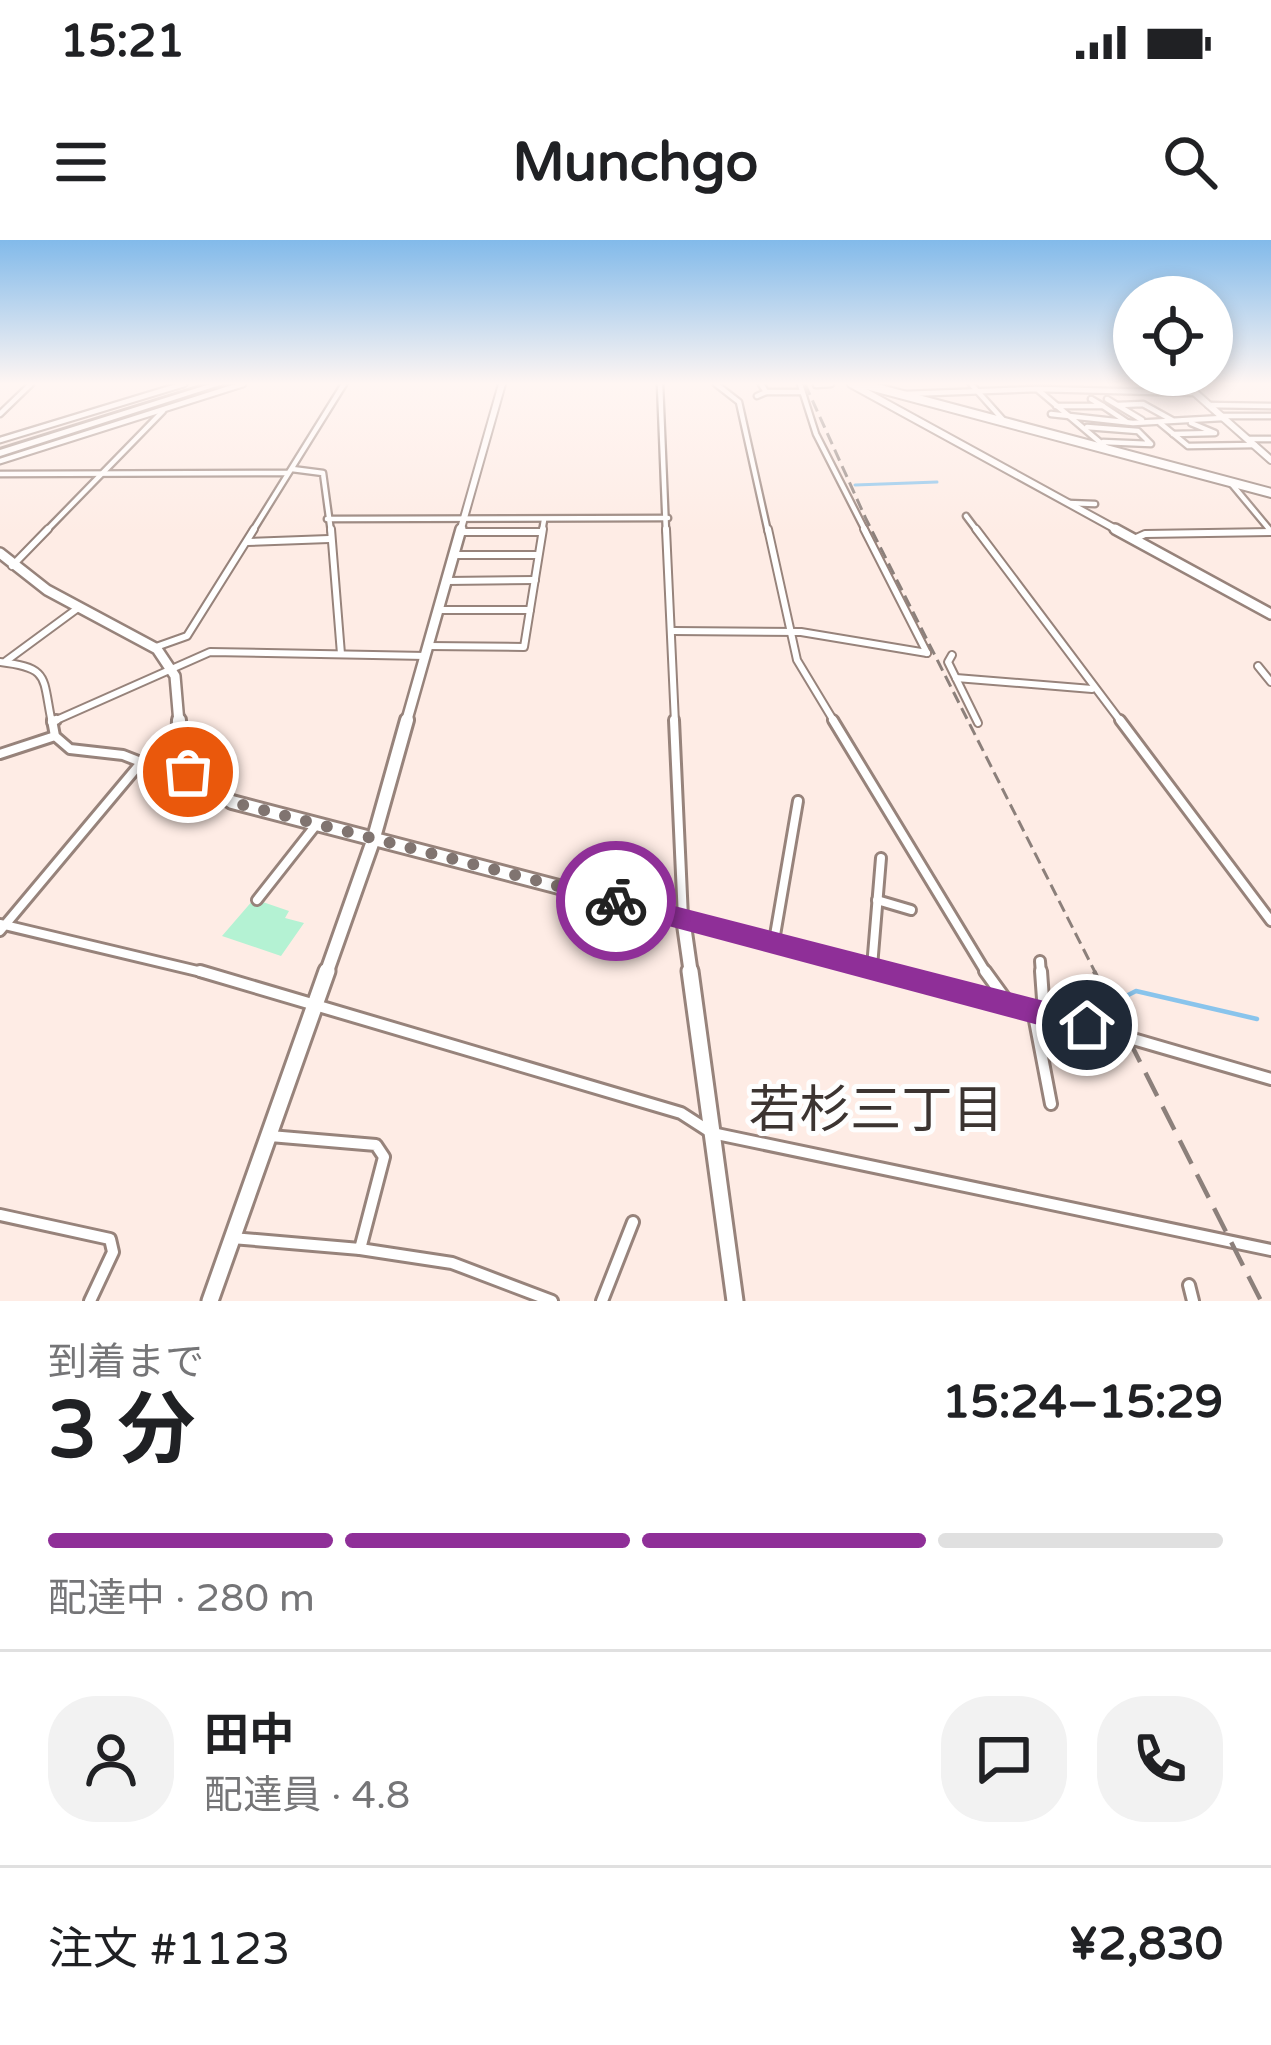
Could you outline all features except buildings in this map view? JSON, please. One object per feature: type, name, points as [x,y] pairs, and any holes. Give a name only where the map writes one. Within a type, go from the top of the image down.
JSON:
[{"type":"highway","points":[[0,451],[54,434]]},
{"type":"highway","points":[[0,451],[57,434]]},
{"type":"main road","points":[[1048,434],[1271,493]]},
{"type":"street","points":[[0,451],[49,434]]},
{"type":"street","points":[[0,451],[66,434]]},
{"type":"street","points":[[12,566],[141,434]]},
{"type":"street","points":[[156,647],[187,636],[313,434]]},
{"type":"street","points":[[210,1301],[373,841],[488,434]]},
{"type":"street","points":[[663,434],[683,918],[735,1301]]},
{"type":"street","points":[[746,434],[796,660],[1008,1003]]},
{"type":"street","points":[[674,631],[788,632],[927,653],[816,434]]},
{"type":"street","points":[[941,434],[1271,614]]},
{"type":"street","points":[[1091,434],[1109,450]]},
{"type":"street","points":[[1102,442],[1151,444],[1141,434]]},
{"type":"street","points":[[1173,434],[1188,446],[1271,439]]},
{"type":"street","points":[[1173,434],[1193,434]]},
{"type":"street","points":[[1216,434],[1236,445]]},
{"type":"street","points":[[1241,434],[1271,460]]},
{"type":"street","points":[[0,474],[321,470],[336,563],[341,654]]},
{"type":"street","points":[[1230,482],[1271,531]]},
{"type":"street","points":[[1068,503],[1095,504]]},
{"type":"street","points":[[966,516],[1271,921]]},
{"type":"street","points":[[463,525],[668,518]]},
{"type":"street","points":[[327,519],[542,532]]},
{"type":"street","points":[[52,722],[211,652],[341,654],[524,647],[544,520]]},
{"type":"street","points":[[1134,539],[1158,533],[1271,531]]},
{"type":"street","points":[[245,542],[329,539]]},
{"type":"street","points":[[0,553],[12,566],[78,608],[156,647],[172,670],[181,755],[188,772],[232,802],[1008,1003],[1271,1079]]},
{"type":"street","points":[[454,555],[538,555]]},
{"type":"street","points":[[447,580],[535,580]]},
{"type":"street","points":[[1,664],[78,608]]},
{"type":"street","points":[[439,610],[530,610]]},
{"type":"street","points":[[952,655],[948,662],[978,723]]},
{"type":"street","points":[[1,664],[32,666],[42,676],[55,736],[70,749],[123,755],[174,775],[188,772]]},
{"type":"street","points":[[1258,666],[1271,682]]},
{"type":"street","points":[[956,678],[1094,690]]},
{"type":"street","points":[[0,754],[55,736]]},
{"type":"street","points":[[139,765],[2,926],[153,957],[681,1113],[712,1133],[1271,1250]]},
{"type":"street","points":[[774,941],[798,801]]},
{"type":"street","points":[[257,900],[316,825]]},
{"type":"street","points":[[872,967],[880,858]]},
{"type":"street","points":[[877,900],[911,910]]},
{"type":"street","points":[[1040,961],[1038,1011],[1051,1104]]},
{"type":"street","points":[[268,1136],[376,1145],[384,1157],[360,1249]]},
{"type":"street","points":[[0,1215],[110,1239],[112,1252],[90,1301]]},
{"type":"street","points":[[602,1301],[633,1222]]},
{"type":"street","points":[[232,1238],[452,1263],[552,1301]]},
{"type":"street","points":[[1189,1286],[1192,1301]]},
{"type":"green space","points":[[254,899],[289,911],[285,918],[304,923],[281,956],[222,936]]},
{"type":"waterway","points":[[855,485],[937,482]]},
{"type":"waterway","points":[[1083,1018],[1136,991],[1257,1019]]},
{"type":"railway","points":[[827,434],[1096,974]]},
{"type":"railway","points":[[1094,971],[1261,1301]]},
{"type":"way so far","points":[[188,772],[197,783],[232,802],[616,901]]},
{"type":"district","name":"若杉三丁目","points":[[876,1109]]},
{"type":"route","points":[[616,901],[1087,1025]]}]
